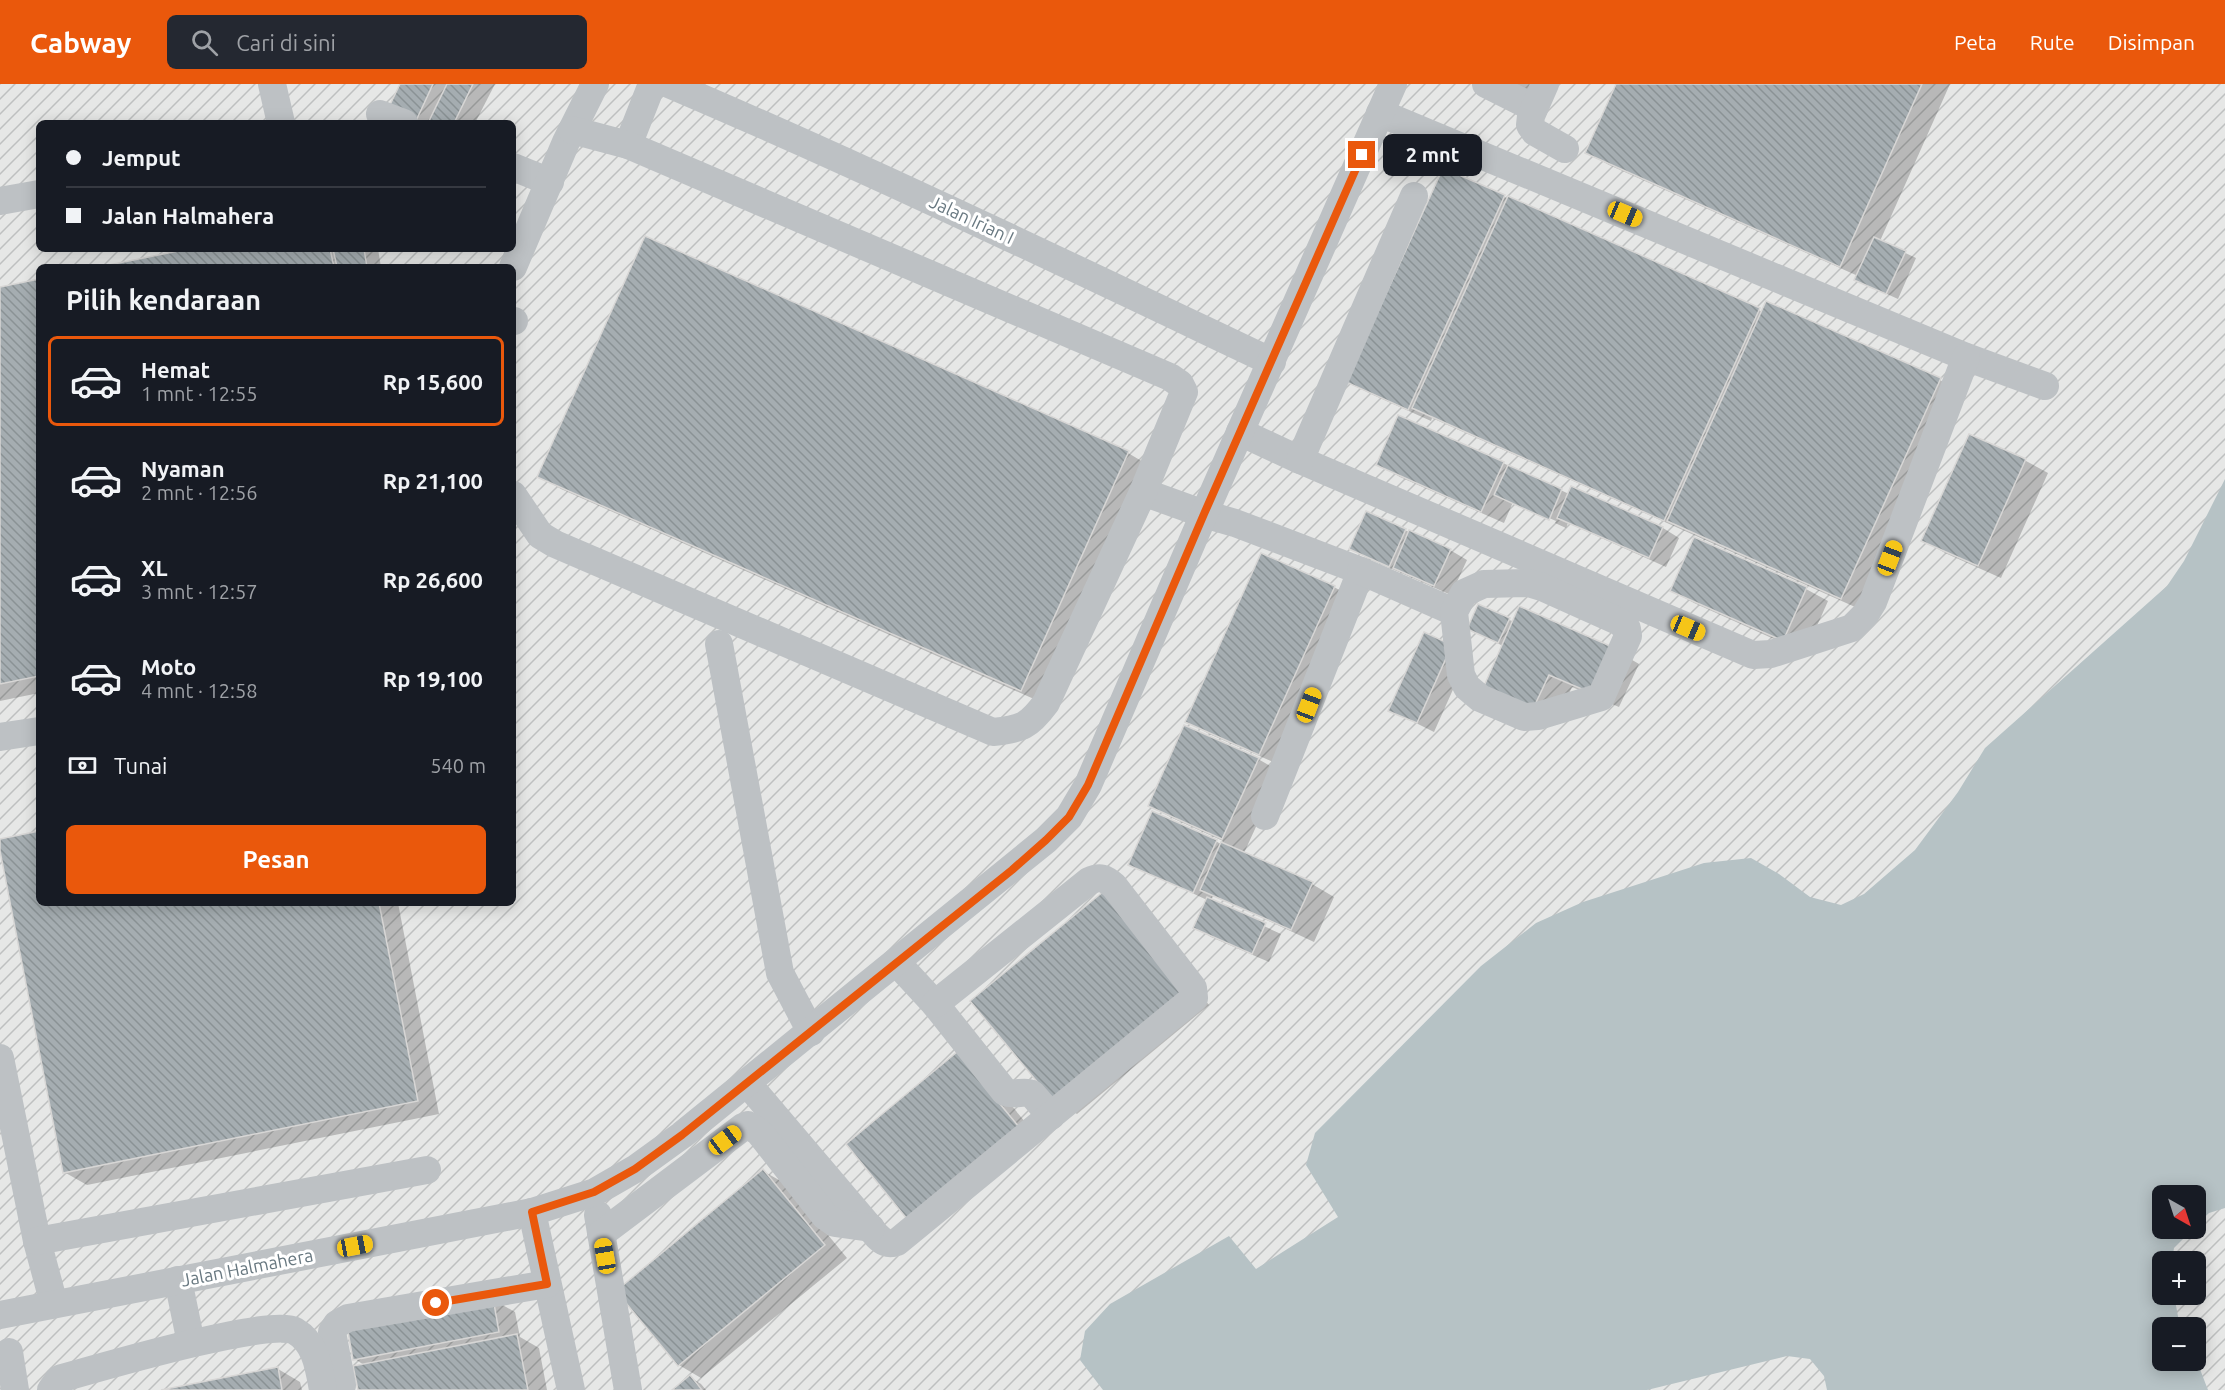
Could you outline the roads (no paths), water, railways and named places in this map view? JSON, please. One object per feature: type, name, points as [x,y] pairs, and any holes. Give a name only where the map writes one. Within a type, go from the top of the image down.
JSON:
[{"type":"street","points":[[272,84],[280,120]]},
{"type":"street","points":[[514,264],[595,84]]},
{"type":"street","points":[[628,145],[652,84]]},
{"type":"street","name":"Jalan Irian I","points":[[669,84],[943,205],[1272,362]]},
{"type":"street","name":"Jalan Halmahera","points":[[0,1315],[532,1212],[594,1192],[635,1169],[682,1135],[1012,870],[1046,840],[1069,817],[1092,777],[1204,514],[1393,84]]},
{"type":"street","points":[[1486,84],[1540,96],[1530,125],[1535,132],[1565,149]]},
{"type":"street","points":[[1380,113],[1966,357],[2045,386]]},
{"type":"street","points":[[516,500],[540,535],[555,544],[993,732],[1017,729],[1033,721],[1046,703],[1143,492],[1184,392],[1180,384],[1170,377],[628,145],[573,130]]},
{"type":"street","points":[[516,168],[550,182]]},
{"type":"street","points":[[0,201],[36,195]]},
{"type":"street","points":[[1300,460],[1413,196]]},
{"type":"street","points":[[1240,432],[1753,656],[1771,654],[1852,628],[1865,615],[1873,602],[1966,357]]},
{"type":"street","points":[[1143,492],[1234,523],[1361,572],[1454,612]]},
{"type":"street","points":[[1265,816],[1361,572]]},
{"type":"street","points":[[1530,583],[1542,586],[1620,622],[1627,629],[1629,636],[1601,697],[1538,716],[1524,717],[1480,698],[1467,687],[1461,675],[1454,612],[1464,593],[1473,588],[1484,584],[1530,583]]},
{"type":"street","points":[[719,644],[780,973],[811,1032]]},
{"type":"street","points":[[0,737],[36,731]]},
{"type":"street","points":[[747,1083],[883,1242],[891,1244],[897,1242],[1194,998],[1194,988],[1114,886],[1106,878],[1097,877],[935,1004]]},
{"type":"street","points":[[897,963],[935,1004],[1005,1092],[1032,1094],[1051,1116]]},
{"type":"street","points":[[0,1058],[37,1241],[54,1304]]},
{"type":"street","points":[[601,1234],[748,1125],[759,1132],[830,1220],[835,1223],[871,1228]]},
{"type":"street","points":[[37,1241],[427,1170]]},
{"type":"street","points":[[594,1192],[628,1390]]},
{"type":"street","points":[[532,1212],[571,1390]]},
{"type":"street","points":[[178,1280],[191,1343]]},
{"type":"street","points":[[343,1390],[332,1332],[337,1324],[348,1318],[547,1284]]},
{"type":"street","points":[[51,1390],[59,1379],[191,1343],[275,1327],[293,1329],[305,1339],[318,1358],[323,1390]]},
{"type":"street","points":[[9,1352],[10,1385]]}]
